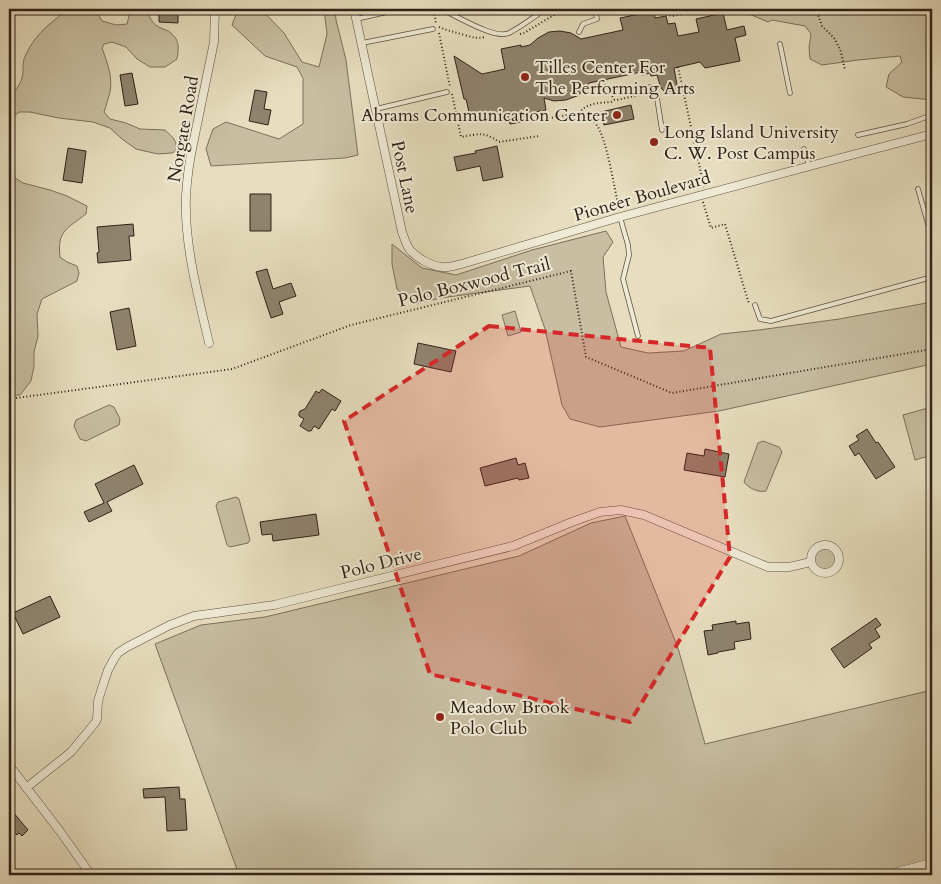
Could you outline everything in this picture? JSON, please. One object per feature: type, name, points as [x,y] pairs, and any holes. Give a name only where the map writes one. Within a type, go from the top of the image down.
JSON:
[{"type":"street","name":"Norgate Road","points":[[209,343],[192,261],[187,225],[186,196],[192,149],[214,42],[215,9]]},
{"type":"street","name":"Post Lane","points":[[354,9],[402,232],[409,249],[419,258]]},
{"type":"street","name":"Pioneer Boulevard","points":[[419,258],[433,265],[450,267],[620,217],[932,134]]},
{"type":"street","name":"Polo Drive","points":[[26,788],[71,752],[95,723],[98,701],[108,670],[118,654],[127,647],[170,625],[194,616],[274,605],[513,546],[600,512],[622,510],[644,516],[768,567],[790,567],[811,562]]},
{"type":"street","points":[[9,766],[91,875]]},
{"type":"street","points":[[885,875],[932,863]]},
{"type":"lane","points":[[356,18],[400,9]]},
{"type":"lane","points":[[440,9],[489,32],[500,35],[508,33],[546,9]]},
{"type":"lane","points":[[580,32],[583,24],[598,19],[595,9]]},
{"type":"lane","points":[[362,44],[435,27]]},
{"type":"lane","points":[[780,44],[790,93]]},
{"type":"lane","points":[[650,87],[657,98],[662,130]]},
{"type":"lane","points":[[376,109],[447,92]]},
{"type":"lane","points":[[858,135],[907,124],[932,114]]},
{"type":"lane","points":[[804,148],[809,166]]},
{"type":"lane","points":[[918,189],[932,238]]},
{"type":"lane","points":[[620,217],[629,255],[623,279],[638,336]]},
{"type":"lane","points":[[755,305],[760,319],[771,321],[932,277]]},
{"type":"path","points":[[433,9],[435,27],[461,137],[482,134],[490,136],[499,142],[539,136]]},
{"type":"path","points":[[518,34],[524,33],[564,9]]},
{"type":"path","points":[[604,9],[616,14],[626,14],[640,9]]},
{"type":"path","points":[[660,9],[660,13],[673,16],[707,9]]},
{"type":"path","points":[[816,9],[822,26],[835,39],[841,52],[845,70]]},
{"type":"path","points":[[434,12],[442,15]]},
{"type":"path","points":[[435,27],[471,38],[488,36],[483,35]]},
{"type":"path","points":[[605,84],[614,100]]},
{"type":"path","points":[[579,113],[587,105],[611,102],[643,94]]},
{"type":"path","points":[[545,119],[579,113],[589,117],[596,124],[606,149],[620,217]]},
{"type":"path","name":"Polo Boxwood Trail","points":[[9,399],[232,369],[351,325],[571,271],[586,357],[672,393],[932,349]]},
{"type":"highlighted area","points":[[489,326],[710,348],[730,557],[630,722],[430,674],[344,421]]},
{"type":"shaded area","points":[[66,9],[98,9],[98,14],[102,21],[116,25],[127,24],[129,9],[146,9],[155,24],[175,37],[178,47],[177,59],[165,67],[150,67],[137,59],[126,47],[112,42],[104,44],[102,48],[111,81],[104,112],[110,119],[140,129],[165,130],[175,141],[176,151],[158,154],[136,149],[110,128],[93,122],[30,112],[19,112],[9,121],[9,97],[21,82],[27,51],[41,32],[65,12]]},
{"type":"shaded area","points":[[238,9],[261,9],[284,33],[302,62],[319,67],[327,34],[324,9],[335,9],[346,60],[358,155],[345,158],[211,166],[206,149],[213,129],[226,122],[279,139],[303,124],[303,78],[297,67],[265,56],[232,25]]},
{"type":"shaded area","points":[[741,9],[932,9],[932,100],[903,97],[886,87],[889,74],[902,62],[900,56],[822,65],[810,59],[811,34],[805,26],[772,20],[768,22]]},
{"type":"shaded area","points":[[9,174],[23,183],[67,196],[87,206],[86,214],[62,235],[59,248],[60,257],[77,266],[79,273],[77,281],[42,299],[37,314],[38,336],[31,381],[20,395],[9,396]]},
{"type":"shaded area","points":[[606,231],[613,242],[603,257],[606,292],[621,347],[648,353],[684,351],[721,334],[839,319],[932,302],[932,364],[719,411],[600,427],[570,419],[562,405],[545,329],[530,286],[440,298],[416,304],[397,289],[392,264],[392,244],[422,268],[456,275],[532,250]]},
{"type":"shaded area","points":[[515,311],[521,332],[508,336],[502,315]]},
{"type":"shaded area","points":[[109,405],[114,407],[120,419],[119,425],[86,441],[80,439],[74,426],[76,420]]},
{"type":"shaded area","points":[[928,408],[932,424],[932,455],[915,460],[903,415]]},
{"type":"shaded area","points":[[763,441],[779,447],[782,452],[766,491],[760,491],[748,486],[744,482],[758,443]]},
{"type":"shaded area","points":[[236,497],[239,499],[250,540],[248,543],[230,547],[227,545],[216,506],[218,502]]},
{"type":"shaded area","name":"Meadow Brook Polo Club","points":[[625,516],[678,648],[705,744],[932,690],[932,875],[239,875],[155,644],[201,625],[265,617],[519,556],[591,523]]},
{"type":"shaded area","points":[[825,547],[834,550],[837,559],[834,568],[825,571],[816,568],[813,559],[816,550]]},
{"type":"building","points":[[159,9],[178,10],[178,23],[159,22]]},
{"type":"building","points":[[654,11],[655,18],[666,16],[668,24],[675,23],[678,36],[699,32],[696,19],[723,13],[727,30],[744,26],[746,35],[735,38],[740,61],[705,68],[700,62],[674,68],[677,85],[675,90],[670,93],[665,92],[661,88],[657,75],[651,76],[650,73],[642,75],[641,72],[589,83],[577,96],[566,100],[554,101],[544,98],[546,110],[525,114],[526,121],[510,124],[507,113],[471,121],[454,56],[482,74],[505,69],[501,49],[530,45],[549,32],[571,33],[581,39],[623,30],[620,18]]},
{"type":"building","points":[[132,73],[138,104],[125,106],[120,75]]},
{"type":"building","points":[[255,90],[267,92],[264,109],[271,110],[268,125],[249,121]]},
{"type":"building","name":"Abrams Communication Center","points":[[631,105],[634,119],[604,125],[601,112]]},
{"type":"building","points":[[497,146],[503,177],[483,181],[480,166],[457,171],[454,157],[476,153],[475,151]]},
{"type":"building","points":[[68,148],[86,151],[82,183],[63,180]]},
{"type":"building","points":[[250,194],[271,194],[271,231],[250,231]]},
{"type":"building","points":[[133,224],[134,236],[129,236],[131,260],[98,263],[97,227]]},
{"type":"building","points":[[267,269],[273,289],[291,283],[296,296],[279,302],[283,314],[271,318],[256,272]]},
{"type":"building","points":[[129,308],[136,346],[117,350],[110,312]]},
{"type":"building","points":[[418,343],[456,351],[451,372],[414,364]]},
{"type":"building","points":[[322,389],[341,401],[335,411],[332,409],[319,429],[314,426],[311,431],[308,431],[300,426],[304,419],[299,416],[299,413],[305,409],[316,391],[319,393]]},
{"type":"building","points":[[867,429],[895,467],[876,479],[859,453],[855,456],[849,446],[859,440],[856,436]]},
{"type":"building","points":[[705,449],[729,454],[725,477],[684,470],[687,453],[704,456]]},
{"type":"building","points":[[516,458],[518,465],[525,463],[529,478],[519,480],[518,478],[485,486],[480,468]]},
{"type":"building","points":[[134,465],[143,484],[107,502],[112,511],[89,522],[84,512],[104,503],[95,484]]},
{"type":"building","points":[[316,514],[319,535],[273,541],[272,534],[262,535],[260,522]]},
{"type":"building","points":[[50,596],[60,617],[23,634],[13,613]]},
{"type":"building","points":[[876,618],[881,625],[875,629],[880,637],[869,644],[872,648],[844,668],[831,649]]},
{"type":"building","points":[[736,621],[736,624],[749,622],[751,639],[734,642],[735,649],[708,655],[704,631],[713,630],[712,625]]},
{"type":"building","points":[[179,787],[180,799],[185,799],[187,830],[167,831],[165,797],[144,798],[143,789]]},
{"type":"building","points":[[13,812],[28,830],[22,836],[19,833],[17,835],[9,825],[9,816]]},
{"type":"place","name":"Tilles Center For The Performing Arts","points":[[525,77]]},
{"type":"place","name":"Abrams Communication Center","points":[[617,115]]},
{"type":"place","name":"Long Island University C. W. Post Campus","points":[[654,142]]},
{"type":"place","name":"Meadow Brook Polo Club","points":[[440,717]]}]
